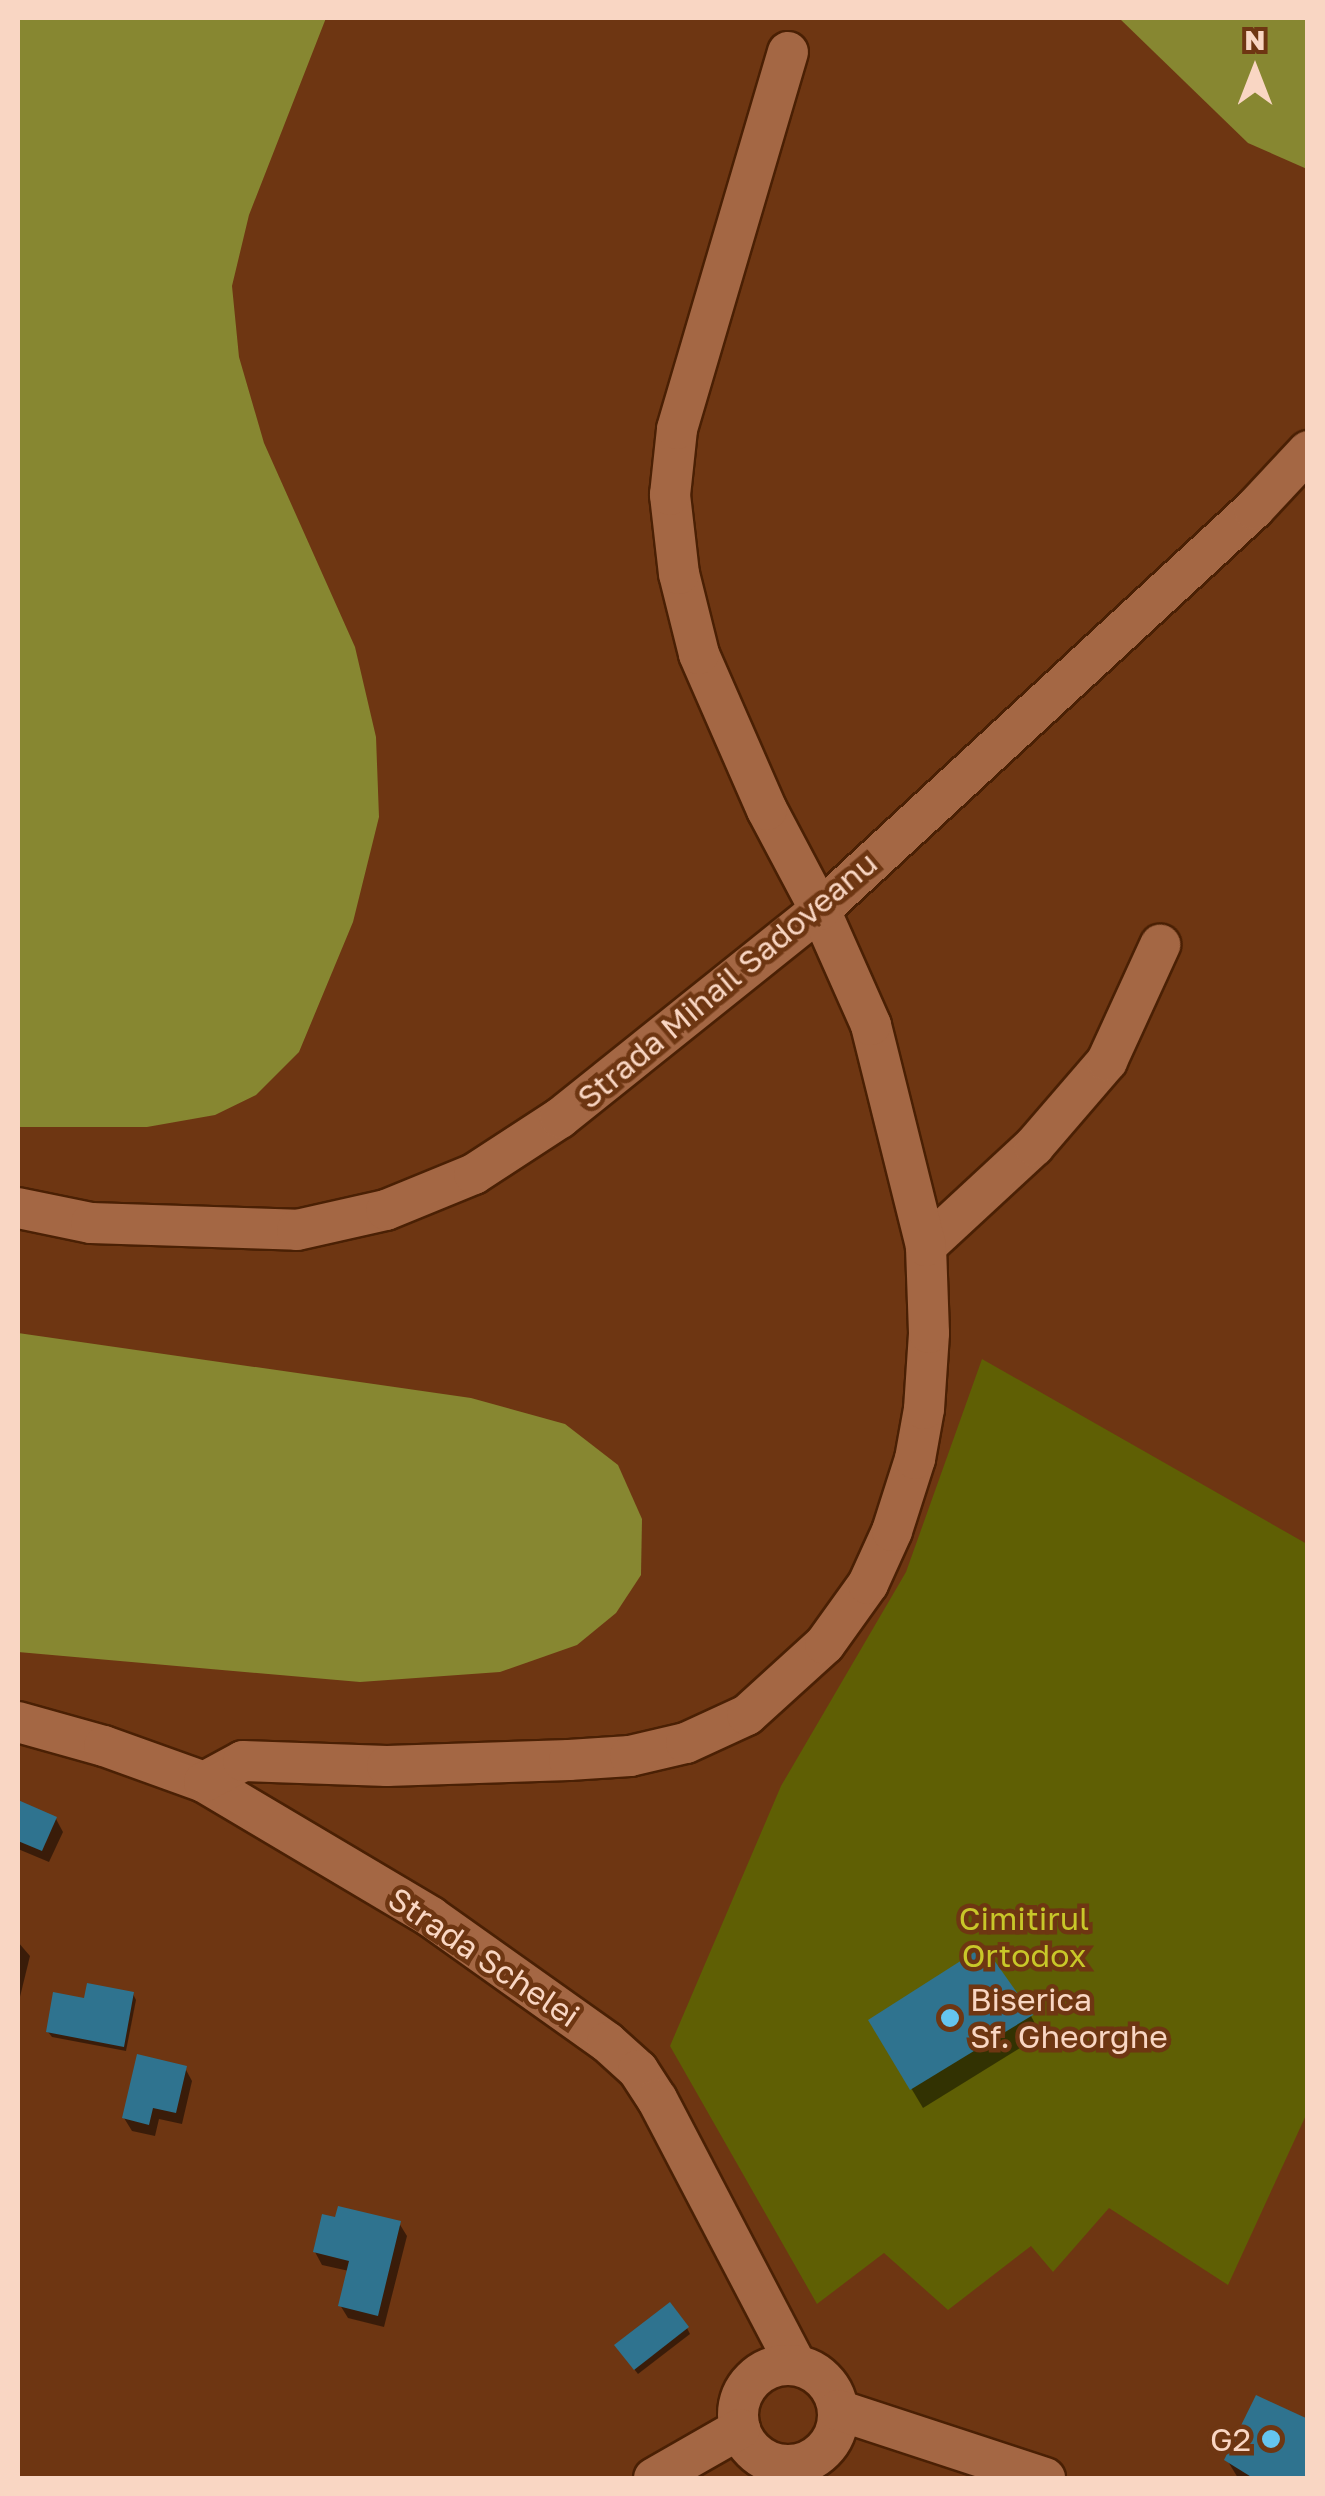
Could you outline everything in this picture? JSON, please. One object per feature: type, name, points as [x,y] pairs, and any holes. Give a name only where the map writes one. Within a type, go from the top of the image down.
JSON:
[{"type":"street","points":[[204,1782],[243,1761],[387,1766],[630,1756],[686,1744],[746,1715],[826,1644],[868,1584],[892,1531],[915,1460],[924,1409],[929,1332],[926,1246],[880,1054],[820,910],[766,810],[699,654],[679,574],[670,495],[678,428],[788,52]]},
{"type":"street","name":"Strada Mihail Sadoveanu","points":[[18,1208],[90,1223],[297,1230],[386,1210],[474,1174],[560,1118],[820,910],[1254,510],[1308,451]]},
{"type":"street","points":[[926,1246],[1034,1146],[1107,1061],[1160,945]]},
{"type":"street","name":"Strada Schelei","points":[[18,1722],[104,1746],[204,1782],[431,1916],[607,2042],[638,2070],[796,2365]]},
{"type":"street","points":[[779,2365],[796,2365],[826,2381],[838,2410],[827,2447],[814,2458],[778,2472],[752,2449],[740,2430],[738,2409],[752,2381],[779,2365]]},
{"type":"street","points":[[838,2410],[1046,2478]]},
{"type":"street","points":[[654,2478],[740,2430]]},
{"type":"green space","name":"Cimitirul Ortodox","points":[[982,1359],[1307,1544],[1307,2113],[1228,2285],[1109,2208],[1053,2272],[1031,2246],[948,2310],[884,2253],[817,2304],[670,2046],[781,1786],[906,1572]]},
{"type":"shaded area","points":[[18,18],[326,18],[249,215],[232,286],[239,357],[264,443],[355,647],[376,737],[379,817],[353,922],[299,1052],[256,1095],[215,1115],[147,1127],[18,1127]]},
{"type":"shaded area","points":[[1119,18],[1307,18],[1307,169],[1248,143]]},
{"type":"shaded area","points":[[18,1333],[471,1398],[565,1424],[618,1465],[642,1519],[641,1575],[616,1613],[577,1645],[500,1672],[360,1682],[18,1652]]},
{"type":"building","points":[[18,1800],[57,1817],[42,1851],[18,1841]]},
{"type":"building","name":"Biserica Sf. Gheorghe","points":[[984,1946],[1033,2015],[910,2090],[868,2020]]},
{"type":"building","points":[[87,1983],[134,1992],[124,2047],[46,2032],[53,1992],[84,1998]]},
{"type":"building","points":[[137,2054],[187,2066],[176,2113],[153,2108],[149,2125],[122,2118]]},
{"type":"building","points":[[338,2206],[401,2221],[378,2316],[338,2306],[349,2261],[313,2252],[322,2214],[335,2217]]},
{"type":"building","points":[[670,2302],[689,2327],[634,2370],[614,2345]]},
{"type":"building","name":"G2","points":[[1256,2395],[1308,2419],[1308,2478],[1253,2478],[1224,2460]]},
{"type":"place","name":"Biserica Sf. Gheorghe","points":[[950,2018]]},
{"type":"place","name":"G2","points":[[1271,2439]]}]
